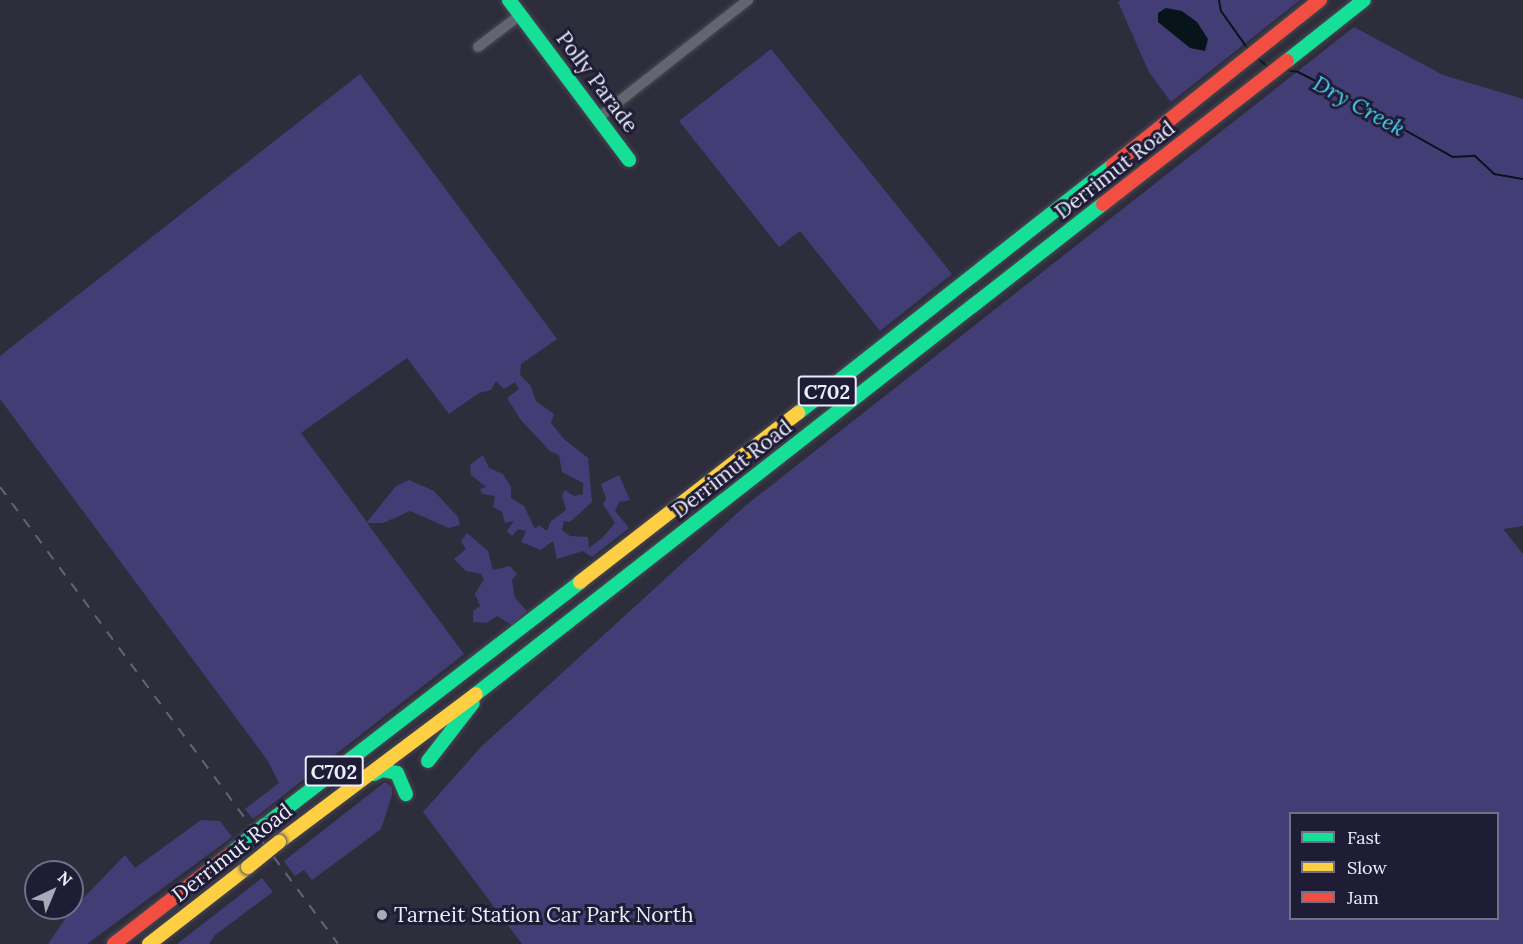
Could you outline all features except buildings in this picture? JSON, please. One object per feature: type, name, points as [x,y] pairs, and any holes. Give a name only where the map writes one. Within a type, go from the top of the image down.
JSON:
[{"type":"main road","name":"Polly Parade","points":[[509,0],[629,160]]},
{"type":"main road","name":"Derrimut Road","points":[[114,944],[403,717],[867,360],[1320,0]]},
{"type":"main road","name":"Derrimut Road","points":[[149,944],[279,842],[482,690],[1365,0]]},
{"type":"main road","points":[[428,761],[482,690]]},
{"type":"main road","points":[[403,717],[416,738]]},
{"type":"main road","points":[[367,777],[382,770],[393,771],[405,785],[406,794]]},
{"type":"street","points":[[598,118],[748,0]]},
{"type":"street","points":[[478,47],[520,15]]},
{"type":"shaded area","points":[[1120,0],[1300,0],[1171,102],[1149,72],[1118,2]]},
{"type":"shaded area","points":[[1166,8],[1182,11],[1197,22],[1208,39],[1205,51],[1190,48],[1158,22],[1158,13]]},
{"type":"shaded area","points":[[1354,27],[1443,75],[1523,99],[1523,526],[1503,529],[1523,554],[1523,944],[522,944],[423,812],[482,746],[745,506]]},
{"type":"shaded area","points":[[771,49],[952,274],[880,331],[800,231],[779,247],[679,121]]},
{"type":"shaded area","points":[[360,74],[557,339],[521,364],[520,375],[530,385],[536,401],[554,414],[551,423],[564,439],[588,458],[592,502],[570,522],[564,521],[562,530],[570,536],[588,537],[589,548],[602,538],[615,523],[603,504],[606,499],[601,484],[619,475],[630,500],[619,502],[615,511],[629,528],[592,557],[583,551],[557,559],[553,541],[541,550],[521,542],[526,531],[518,529],[512,536],[507,531],[514,521],[505,523],[502,512],[493,507],[495,496],[482,494],[480,489],[486,487],[471,475],[470,465],[483,455],[489,468],[503,474],[511,487],[511,498],[524,506],[535,529],[539,525],[547,531],[551,521],[566,510],[562,495],[565,490],[574,496],[583,494],[583,483],[562,472],[559,455],[550,451],[520,419],[507,398],[519,389],[515,382],[504,389],[496,381],[491,390],[479,393],[449,414],[407,358],[301,433],[367,522],[396,486],[409,480],[434,491],[458,517],[460,525],[449,528],[410,511],[383,523],[367,523],[464,654],[253,819],[245,809],[279,783],[268,761],[0,399],[0,356]]},
{"type":"shaded area","points":[[467,533],[488,551],[493,570],[510,566],[517,574],[512,580],[515,598],[527,611],[512,625],[497,616],[487,623],[473,622],[473,611],[480,606],[475,594],[484,579],[481,574],[466,571],[454,559],[466,549],[461,541]]},
{"type":"shaded area","points":[[385,782],[392,787],[392,795],[381,829],[312,880],[304,870],[295,876],[284,861]]},
{"type":"shaded area","points":[[201,820],[220,821],[232,837],[87,944],[48,944],[64,920],[84,920],[84,897],[125,855],[135,868]]},
{"type":"shaded area","points":[[262,878],[273,892],[215,935],[209,944],[177,944]]},
{"type":"waterway","name":"Dry Creek","points":[[1219,0],[1221,11],[1248,49]]},
{"type":"waterway","name":"Dry Creek","points":[[1256,57],[1268,67]]},
{"type":"waterway","name":"Dry Creek","points":[[1286,70],[1298,72],[1330,88],[1453,157],[1475,156],[1494,174],[1523,179]]},
{"type":"railway","points":[[0,487],[338,944]]},
{"type":"traffic: fast","points":[[509,0],[629,160]]},
{"type":"traffic: fast","points":[[1287,61],[1364,0]]},
{"type":"traffic: fast","points":[[798,413],[1113,165]]},
{"type":"traffic: fast","points":[[476,694],[1103,204]]},
{"type":"traffic: fast","points":[[265,825],[580,582]]},
{"type":"traffic: fast","points":[[428,761],[473,703]]},
{"type":"traffic: fast","points":[[374,774],[382,770],[397,773],[406,794]]},
{"type":"traffic: fast","points":[[235,850],[265,825]]},
{"type":"traffic: slow","points":[[580,582],[798,413]]},
{"type":"traffic: slow","points":[[279,842],[476,694]]},
{"type":"traffic: slow","points":[[248,867],[279,842]]},
{"type":"traffic: slow","points":[[149,944],[248,867]]},
{"type":"traffic: jam","points":[[1113,165],[1320,0]]},
{"type":"traffic: jam","points":[[1103,204],[1287,61]]},
{"type":"traffic: jam","points":[[114,944],[235,850]]},
{"type":"place","name":"Tarneit Station Car Park North","points":[[382,915]]}]
